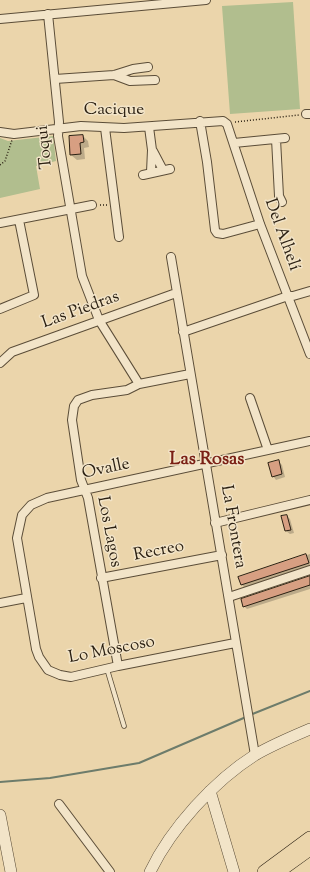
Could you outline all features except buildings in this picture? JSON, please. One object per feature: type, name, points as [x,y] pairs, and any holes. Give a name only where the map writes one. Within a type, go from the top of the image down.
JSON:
[{"type":"main road","points":[[264,872],[310,838]]},
{"type":"main road","points":[[278,872],[310,849]]},
{"type":"street","points":[[0,19],[206,0]]},
{"type":"street","name":"Toqui","points":[[48,14],[59,130],[58,136],[82,276],[99,320],[140,384]]},
{"type":"street","points":[[54,79],[114,75],[148,64],[152,80],[130,81],[114,75]]},
{"type":"street","name":"Cacique","points":[[0,132],[14,134],[59,130],[81,126],[105,128],[149,127],[215,120],[224,121],[227,124]]},
{"type":"street","points":[[200,122],[207,162],[215,230],[217,233],[222,234],[260,224]]},
{"type":"street","name":"Del Alhelí","points":[[227,124],[260,224],[310,354]]},
{"type":"street","points":[[149,127],[152,150],[151,172]]},
{"type":"street","points":[[105,128],[119,237]]},
{"type":"street","points":[[234,143],[285,138]]},
{"type":"street","points":[[276,139],[279,196],[282,202]]},
{"type":"street","points":[[263,140],[277,152]]},
{"type":"street","points":[[143,174],[166,170],[152,150]]},
{"type":"street","points":[[0,224],[92,205]]},
{"type":"street","points":[[0,309],[34,295],[19,220]]},
{"type":"street","name":"La Frontera","points":[[171,257],[255,755]]},
{"type":"street","points":[[183,332],[288,296],[310,291]]},
{"type":"street","name":"Las Piedras","points":[[0,363],[12,352],[176,292]]},
{"type":"street","name":"Los Lagos","points":[[118,666],[101,578],[88,498],[84,489],[72,420],[74,406],[83,397],[127,390],[140,384],[190,374]]},
{"type":"street","points":[[250,398],[268,450]]},
{"type":"street","name":"Ovalle","points":[[26,598],[17,538],[22,515],[31,505],[40,500],[84,489],[310,441]]},
{"type":"street","points":[[215,522],[310,500]]},
{"type":"street","name":"Recreo","points":[[101,578],[222,555]]},
{"type":"street","points":[[229,597],[310,570]]},
{"type":"street","points":[[0,603],[26,598]]},
{"type":"street","name":"Lo Moscoso","points":[[26,598],[36,649],[39,656],[48,670],[60,675],[71,677],[107,668],[235,643]]},
{"type":"street","points":[[150,872],[177,829],[210,791],[255,755],[310,729]]},
{"type":"street","points":[[210,791],[234,872]]},
{"type":"street","points":[[59,804],[110,872]]},
{"type":"street","points":[[0,815],[11,872]]},
{"type":"lane","points":[[107,668],[124,726]]},
{"type":"path","points":[[237,122],[308,114]]},
{"type":"path","points":[[0,165],[6,160],[14,134]]},
{"type":"path","points":[[92,205],[114,205]]},
{"type":"green space","points":[[293,2],[300,109],[230,114],[222,6]]},
{"type":"green space","points":[[53,136],[56,161],[36,166],[40,189],[0,198],[0,138],[8,141]]},
{"type":"waterway","points":[[250,715],[310,691]]},
{"type":"waterway","points":[[0,782],[50,778],[139,763],[246,717]]},
{"type":"district","name":"Las Rosas","points":[[207,461]]}]
